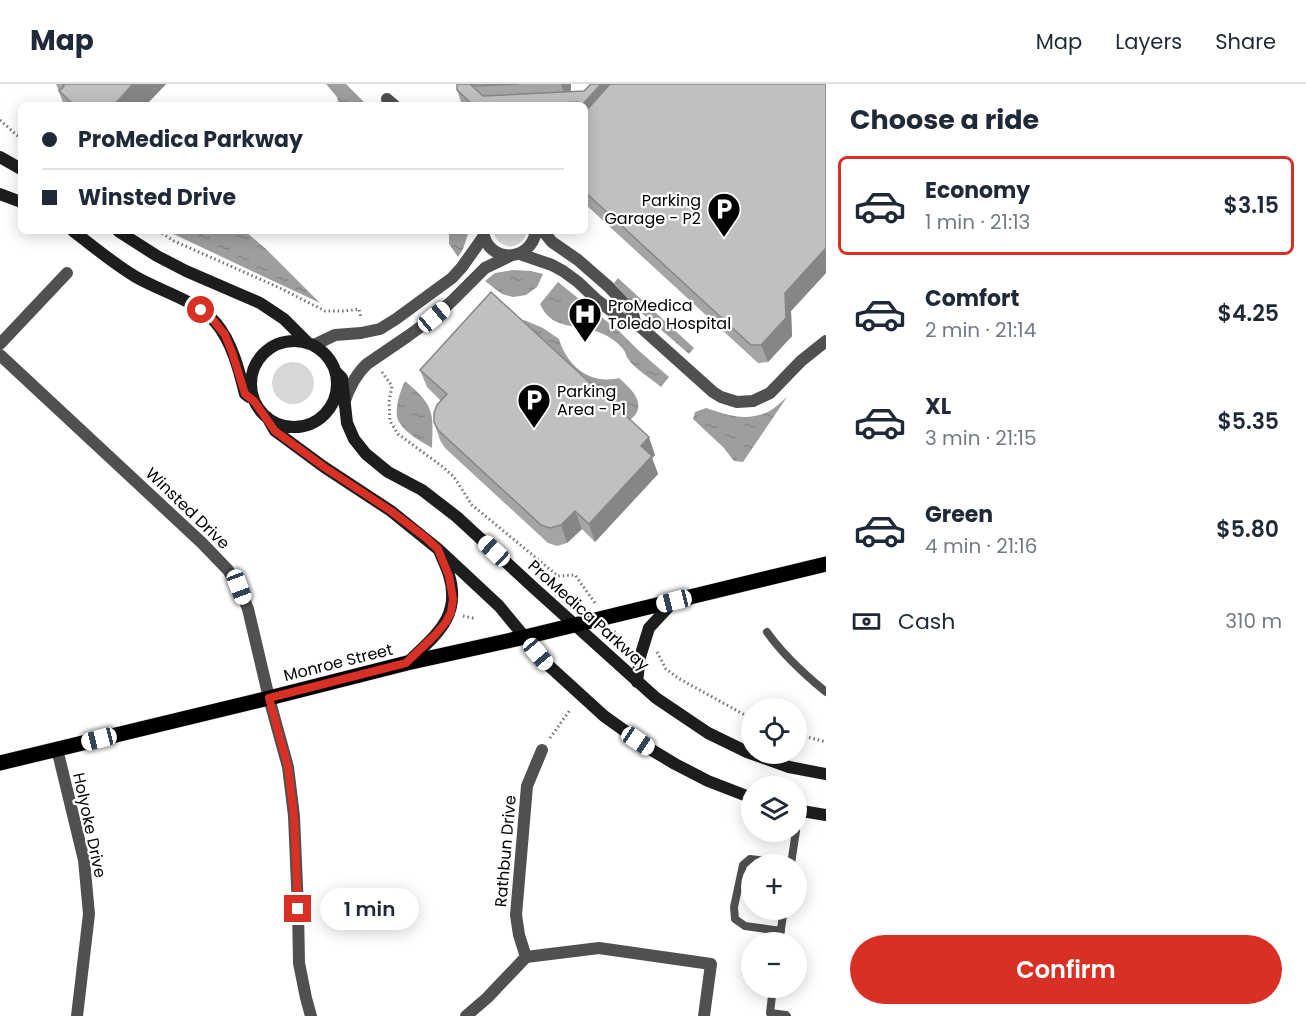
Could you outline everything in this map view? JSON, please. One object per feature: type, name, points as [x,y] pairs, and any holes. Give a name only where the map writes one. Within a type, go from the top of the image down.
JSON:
[{"type":"main road","name":"Monroe Street","points":[[0,763],[406,663],[525,637],[826,564]]},
{"type":"street","points":[[0,157],[18,167]]},
{"type":"street","points":[[0,194],[18,201]]},
{"type":"street","points":[[77,234],[135,276],[193,304],[208,315],[225,335],[245,394],[273,422],[290,427],[306,425],[314,422],[327,411],[337,388],[336,372],[328,357],[284,319],[260,303],[186,271],[123,234]]},
{"type":"street","points":[[254,401],[251,377],[257,361],[268,349],[291,340],[311,344],[335,335],[380,329],[396,320],[452,278],[462,267],[482,234]]},
{"type":"street","points":[[483,234],[487,243],[498,253],[515,255],[563,271],[626,322],[634,322],[713,392],[737,402],[753,401],[770,393],[801,361],[826,341]]},
{"type":"street","points":[[345,403],[351,384],[362,368],[434,317],[485,268],[531,246],[535,234]]},
{"type":"street","points":[[545,234],[552,242],[578,260],[609,287],[633,313],[634,322]]},
{"type":"street","points":[[0,345],[67,273]]},
{"type":"street","name":"Winsted Drive","points":[[0,355],[202,543],[228,570],[239,587],[248,609],[290,777],[294,816],[298,963],[311,1016]]},
{"type":"street","name":"ProMedica Parkway","points":[[336,372],[342,378],[347,423],[366,454],[388,472],[422,490],[446,507],[656,698],[708,733],[733,746],[782,765],[826,774]]},
{"type":"street","points":[[267,417],[275,431],[324,467],[391,511],[438,549],[500,606],[548,665],[594,707],[663,757],[699,777],[741,794]]},
{"type":"street","points":[[406,663],[435,635],[451,612],[453,599],[449,576],[438,549]]},
{"type":"street","points":[[637,682],[640,657],[650,628],[674,601]]},
{"type":"street","name":"Holyoke Drive","points":[[57,749],[84,860],[89,914],[77,1016]]},
{"type":"street","name":"Rathbun Drive","points":[[526,957],[516,915],[526,786],[542,750]]},
{"type":"street","points":[[807,812],[826,815]]},
{"type":"street","points":[[466,1016],[487,998],[526,957],[599,948],[711,964],[704,1016]]},
{"type":"lane","points":[[767,632],[778,647],[826,692]]},
{"type":"lane","points":[[741,875],[734,907],[735,919],[745,927],[781,931],[782,920]]},
{"type":"lane","points":[[772,998],[770,1014],[787,1016]]},
{"type":"path","points":[[0,120],[18,136]]},
{"type":"path","points":[[163,234],[325,311],[359,309],[361,318]]},
{"type":"path","points":[[376,366],[392,386],[389,402],[390,421],[398,434],[443,467],[454,477],[472,505],[558,576],[575,575],[581,583]]},
{"type":"path","points":[[464,616],[474,619]]},
{"type":"path","points":[[620,639],[622,643],[630,645]]},
{"type":"path","points":[[657,650],[666,669],[678,678],[741,712]]},
{"type":"path","points":[[542,750],[570,710]]},
{"type":"path","points":[[807,737],[826,742]]},
{"type":"shaded area","points":[[494,234],[526,234],[515,246],[505,245]]},
{"type":"shaded area","points":[[293,362],[301,363],[308,368],[313,375],[313,391],[308,398],[301,403],[293,404],[285,403],[278,398],[273,391],[272,383],[273,375],[278,368],[285,363]]},
{"type":"water","points":[[326,84],[346,84],[364,102],[338,102]]},
{"type":"water","points":[[173,234],[248,234],[320,303]]},
{"type":"water","points":[[449,234],[468,234],[458,257],[449,244]]},
{"type":"water","points":[[513,270],[543,274],[537,287],[526,295],[513,297],[502,294],[485,281],[495,273]]},
{"type":"water","points":[[618,278],[694,348],[689,354],[636,308],[614,283]]},
{"type":"water","points":[[558,282],[620,332],[669,377],[661,387],[635,367],[622,348],[612,339],[599,332],[556,322],[550,318],[540,304]]},
{"type":"water","points":[[524,320],[543,328],[559,339],[574,365],[589,376],[599,379],[619,378],[638,402],[634,416],[630,420],[521,324]]},
{"type":"water","points":[[405,381],[422,397],[430,410],[432,448],[409,433],[397,418],[399,396]]},
{"type":"water","points":[[787,397],[743,462],[734,461],[723,447],[693,419],[695,412],[706,408],[737,416],[752,417],[768,412]]},
{"type":"building","points":[[63,84],[133,84],[117,102],[71,102],[59,91],[64,86]]},
{"type":"building","points":[[457,84],[470,84],[483,96],[584,91],[591,84],[601,84],[585,102],[470,102],[457,90]]},
{"type":"building","points":[[472,84],[518,84],[475,86]]},
{"type":"building","name":"Parking Garage - P2","points":[[610,84],[826,84],[826,248],[785,293],[786,318],[761,345],[751,345],[588,195],[588,109]]},
{"type":"building","name":"Parking Area - P1","points":[[491,292],[649,437],[641,446],[652,456],[589,524],[575,511],[561,525],[550,528],[541,525],[438,430],[434,422],[437,405],[447,394],[420,370]]},
{"type":"place","name":"Parking Garage - P2","points":[[724,238]]},
{"type":"place","name":"ProMedica Toledo Hospital","points":[[585,343]]},
{"type":"place","name":"Parking Area - P1","points":[[534,429]]},
{"type":"route","points":[[201,310],[225,335],[245,394],[267,417],[275,431],[324,467],[391,511],[438,549],[449,576],[453,599],[451,612],[446,622],[406,663],[269,698],[288,767],[294,816],[298,909]]}]
